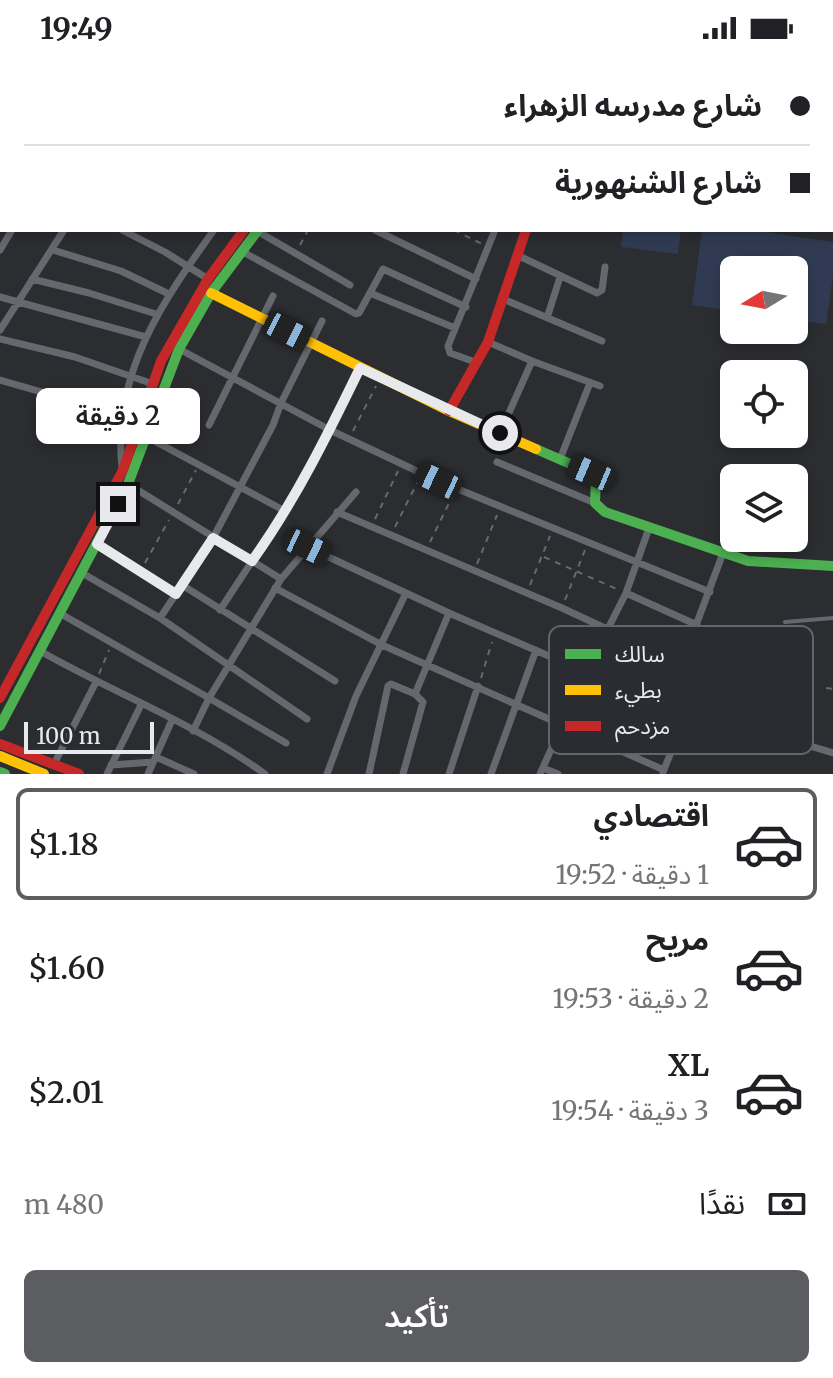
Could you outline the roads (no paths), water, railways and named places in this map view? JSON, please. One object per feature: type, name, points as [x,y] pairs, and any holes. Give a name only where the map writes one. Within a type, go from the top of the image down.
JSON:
[{"type":"main road","points":[[0,698],[123,470],[153,384],[173,339],[208,279],[243,232]]},
{"type":"main road","points":[[0,726],[128,484],[179,349],[211,293],[256,232]]},
{"type":"main road","points":[[449,411],[488,342],[525,232]]},
{"type":"main road","points":[[211,293],[449,411],[594,475],[595,503],[605,512],[723,553],[762,563],[833,566]]},
{"type":"main road","points":[[0,744],[79,774]]},
{"type":"main road","points":[[0,756],[44,774]]},
{"type":"main road","points":[[0,763],[28,774]]},
{"type":"street","points":[[0,250],[11,232]]},
{"type":"street","points":[[0,330],[63,232]]},
{"type":"street","points":[[126,232],[208,279]]},
{"type":"street","points":[[123,470],[120,445],[122,415],[146,337],[156,314],[213,232]]},
{"type":"street","points":[[260,232],[350,285]]},
{"type":"street","points":[[379,232],[476,279]]},
{"type":"street","points":[[475,362],[448,350],[494,232]]},
{"type":"street","points":[[53,250],[110,267],[169,294]]},
{"type":"street","points":[[243,252],[356,314],[383,269],[466,307]]},
{"type":"street","points":[[517,255],[560,277],[600,292],[605,267]]},
{"type":"street","points":[[547,318],[560,277]]},
{"type":"street","points":[[32,279],[156,314]]},
{"type":"street","points":[[370,293],[455,328]]},
{"type":"street","points":[[209,425],[273,296]]},
{"type":"street","points":[[0,297],[146,337]]},
{"type":"street","points":[[503,299],[602,341]]},
{"type":"street","points":[[160,618],[213,538],[273,425],[322,321]]},
{"type":"street","points":[[0,339],[75,357],[153,384]]},
{"type":"street","points":[[488,342],[600,386]]},
{"type":"street","points":[[179,349],[330,430],[421,473],[710,592]]},
{"type":"street","points":[[500,433],[532,361]]},
{"type":"street","points":[[220,610],[285,511],[360,368]]},
{"type":"street","points":[[0,380],[122,415]]},
{"type":"street","points":[[560,459],[590,383]]},
{"type":"street","points":[[147,437],[285,511]]},
{"type":"street","points":[[497,462],[595,503]]},
{"type":"street","points":[[128,484],[281,579]]},
{"type":"street","points":[[193,731],[227,666],[281,579],[356,492]]},
{"type":"street","points":[[337,512],[601,626]]},
{"type":"street","points":[[609,626],[626,593],[649,528]]},
{"type":"street","points":[[97,544],[176,594]]},
{"type":"street","points":[[307,547],[549,656]]},
{"type":"street","points":[[626,593],[697,625],[723,553]]},
{"type":"street","points":[[82,573],[160,618],[307,719]]},
{"type":"street","points":[[182,585],[335,681]]},
{"type":"street","points":[[275,588],[382,645],[549,717]]},
{"type":"street","points":[[327,774],[356,696],[406,593]]},
{"type":"street","points":[[415,694],[449,613]]},
{"type":"street","points":[[61,614],[286,743]]},
{"type":"street","points":[[491,774],[536,650]]},
{"type":"street","points":[[40,651],[193,731],[265,774]]},
{"type":"street","points":[[54,764],[96,682]]},
{"type":"street","points":[[369,774],[388,686],[391,684],[420,697],[423,704],[403,774]]},
{"type":"street","points":[[449,774],[478,686]]},
{"type":"street","points":[[107,774],[141,705]]},
{"type":"street","points":[[148,774],[172,720]]},
{"type":"street","points":[[813,747],[833,753]]},
{"type":"street","points":[[628,754],[663,772]]},
{"type":"street","points":[[111,765],[154,760],[194,774]]},
{"type":"street","points":[[246,774],[250,764]]},
{"type":"street","points":[[542,771],[558,774]]},
{"type":"lane","points":[[785,622],[833,618]]}]
